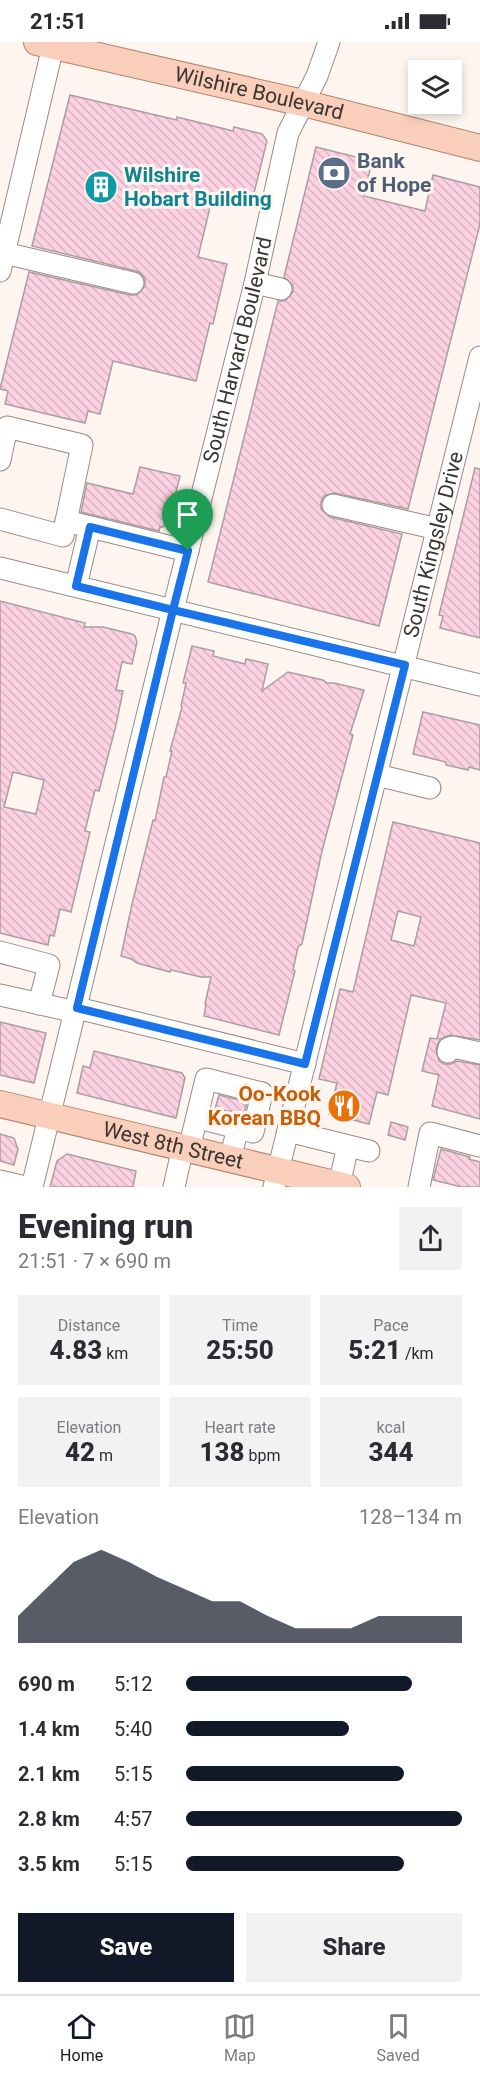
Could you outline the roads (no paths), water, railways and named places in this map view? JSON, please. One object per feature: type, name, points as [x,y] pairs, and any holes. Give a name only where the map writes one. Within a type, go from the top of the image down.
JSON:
[{"type":"main road","name":"Wilshire Boulevard","points":[[48,43],[480,148]]},
{"type":"main road","name":"West 8th Street","points":[[0,1104],[230,1159],[276,1179],[343,1186]]},
{"type":"street","name":"South Harvard Boulevard","points":[[32,1187],[255,283],[288,133],[317,76],[329,42]]},
{"type":"street","points":[[48,43],[2,262],[133,283]]},
{"type":"street","points":[[255,283],[281,289]]},
{"type":"street","name":"South Kingsley Drive","points":[[276,1179],[478,371]]},
{"type":"street","points":[[0,460],[7,427],[82,445],[63,536],[0,519]]},
{"type":"street","points":[[333,505],[438,529]]},
{"type":"street","points":[[66,521],[188,551]]},
{"type":"street","points":[[76,586],[90,527]]},
{"type":"street","points":[[0,568],[480,685]]},
{"type":"street","points":[[377,775],[430,788]]},
{"type":"street","points":[[0,952],[49,965],[39,1004]]},
{"type":"street","points":[[0,995],[76,1010],[305,1064]]},
{"type":"street","points":[[448,1052],[449,1048],[453,1047],[480,1053]]},
{"type":"street","points":[[224,1120],[230,1159]]},
{"type":"street","points":[[174,1187],[186,1148],[224,1120],[288,1129],[369,1151]]},
{"type":"street","points":[[418,1187],[430,1133],[480,1146]]},
{"type":"street","points":[[343,1186],[348,1146]]},
{"type":"street","points":[[0,1181],[25,1187]]},
{"type":"place","name":"Bank of Hope","points":[[334,173]]},
{"type":"place","name":"Wilshire Hobart Building","points":[[101,187]]},
{"type":"place","name":"Oo-Kook Korean BBQ","points":[[344,1106]]}]
